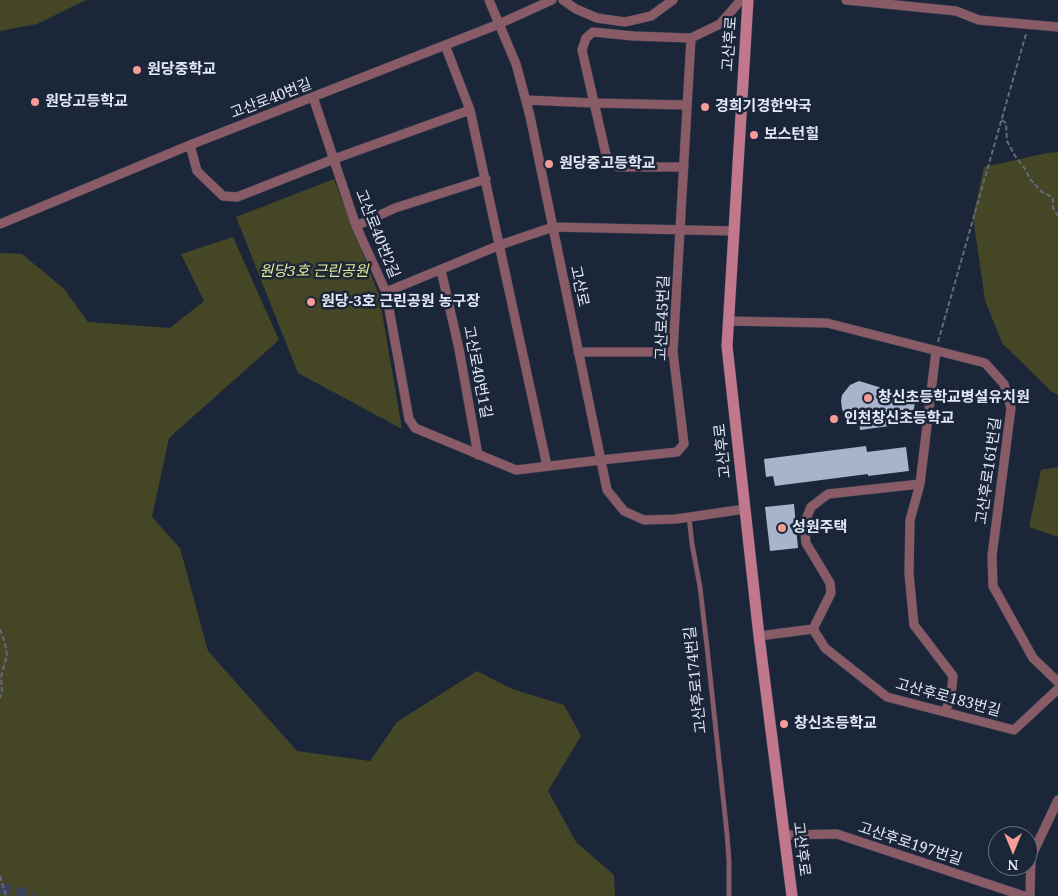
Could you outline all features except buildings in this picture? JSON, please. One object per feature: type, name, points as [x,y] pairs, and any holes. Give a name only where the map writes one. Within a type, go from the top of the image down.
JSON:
[{"type":"main road","name":"고산후로","points":[[748,0],[727,346],[759,636],[792,896]]},
{"type":"street","name":"고산로","points":[[489,0],[516,64],[530,116],[607,490],[624,511],[644,520],[690,517]]},
{"type":"street","name":"고산로40번길","points":[[0,224],[190,145],[499,24],[552,0]]},
{"type":"street","points":[[563,0],[576,9],[597,18],[625,22],[651,16],[673,0]]},
{"type":"street","points":[[684,167],[618,167],[606,155],[582,50],[586,38],[593,32],[633,36],[691,38],[720,24],[741,0]]},
{"type":"street","points":[[846,0],[879,2],[956,12],[979,20],[1058,28]]},
{"type":"street","name":"고산로45번길","points":[[601,460],[676,452],[684,444],[673,352],[691,38]]},
{"type":"street","points":[[445,45],[470,110],[547,466]]},
{"type":"street","name":"고산로40번2길","points":[[313,97],[356,226],[386,292],[409,419],[415,428],[516,470],[601,460]]},
{"type":"street","points":[[526,100],[687,105]]},
{"type":"street","points":[[190,145],[197,171],[223,196],[238,197],[334,159],[470,110]]},
{"type":"street","points":[[356,226],[395,208],[486,179]]},
{"type":"street","points":[[386,292],[500,246],[553,227],[734,231]]},
{"type":"street","name":"고산로40번1길","points":[[441,270],[459,349],[478,455]]},
{"type":"street","name":"고산후로161번길","points":[[728,321],[827,323],[985,363],[1004,384],[1011,408],[992,556],[993,586],[1033,658],[1058,682]]},
{"type":"street","points":[[936,351],[920,484],[910,520],[909,574],[914,625],[953,676],[951,697],[945,712]]},
{"type":"street","points":[[578,352],[673,352]]},
{"type":"street","points":[[759,636],[813,629],[831,593],[830,582],[806,543],[804,524],[811,507],[828,494],[920,484]]},
{"type":"street","points":[[690,517],[745,509]]},
{"type":"street","name":"고산후로183번길","points":[[813,629],[825,648],[887,697],[1014,730],[1058,689]]},
{"type":"street","points":[[1030,896],[1032,857],[1058,800]]},
{"type":"street","name":"고산후로197번길","points":[[784,835],[837,834],[1024,896]]},
{"type":"lane","name":"고산후로174번길","points":[[690,517],[692,544],[700,587],[727,834],[729,896]]},
{"type":"path","points":[[936,351],[1029,25]]},
{"type":"path","points":[[1002,120],[1006,123],[1007,140],[1015,156],[1030,179],[1042,192],[1053,199],[1053,208],[1058,216]]},
{"type":"path","points":[[0,629],[5,643],[6,655],[0,677],[2,692],[0,698]]},
{"type":"path","points":[[0,876],[6,896]]},
{"type":"green space","points":[[0,0],[86,0],[37,24],[0,31]]},
{"type":"green space","points":[[1058,152],[1058,395],[1052,392],[1002,343],[985,300],[973,217],[984,167]]},
{"type":"green space","name":"원당3호 근린공원","points":[[334,179],[379,295],[402,429],[298,373],[236,217]]},
{"type":"green space","points":[[233,237],[279,340],[169,438],[152,517],[180,548],[208,651],[297,751],[370,761],[397,722],[477,671],[512,689],[564,705],[581,736],[548,791],[576,842],[614,875],[615,896],[0,896],[0,253],[22,254],[64,289],[88,322],[170,328],[204,301],[181,254]]},
{"type":"green space","points":[[1058,467],[1058,537],[1029,527],[1041,470]]},
{"type":"tunnel","points":[[0,888],[35,896]]},
{"type":"place","name":"원당중학교","points":[[137,70]]},
{"type":"place","name":"원당고등학교","points":[[35,102]]},
{"type":"place","name":"경희기경한약국","points":[[705,107]]},
{"type":"place","name":"보스턴힐","points":[[754,135]]},
{"type":"place","name":"원당중고등학교","points":[[549,164]]},
{"type":"place","name":"원당-3호 근린공원 농구장","points":[[311,302]]},
{"type":"place","name":"창신초등학교병설유치원","points":[[868,398]]},
{"type":"place","name":"인천창신초등학교","points":[[834,419]]},
{"type":"place","name":"성원주택","points":[[782,528]]},
{"type":"place","name":"창신초등학교","points":[[784,724]]}]
